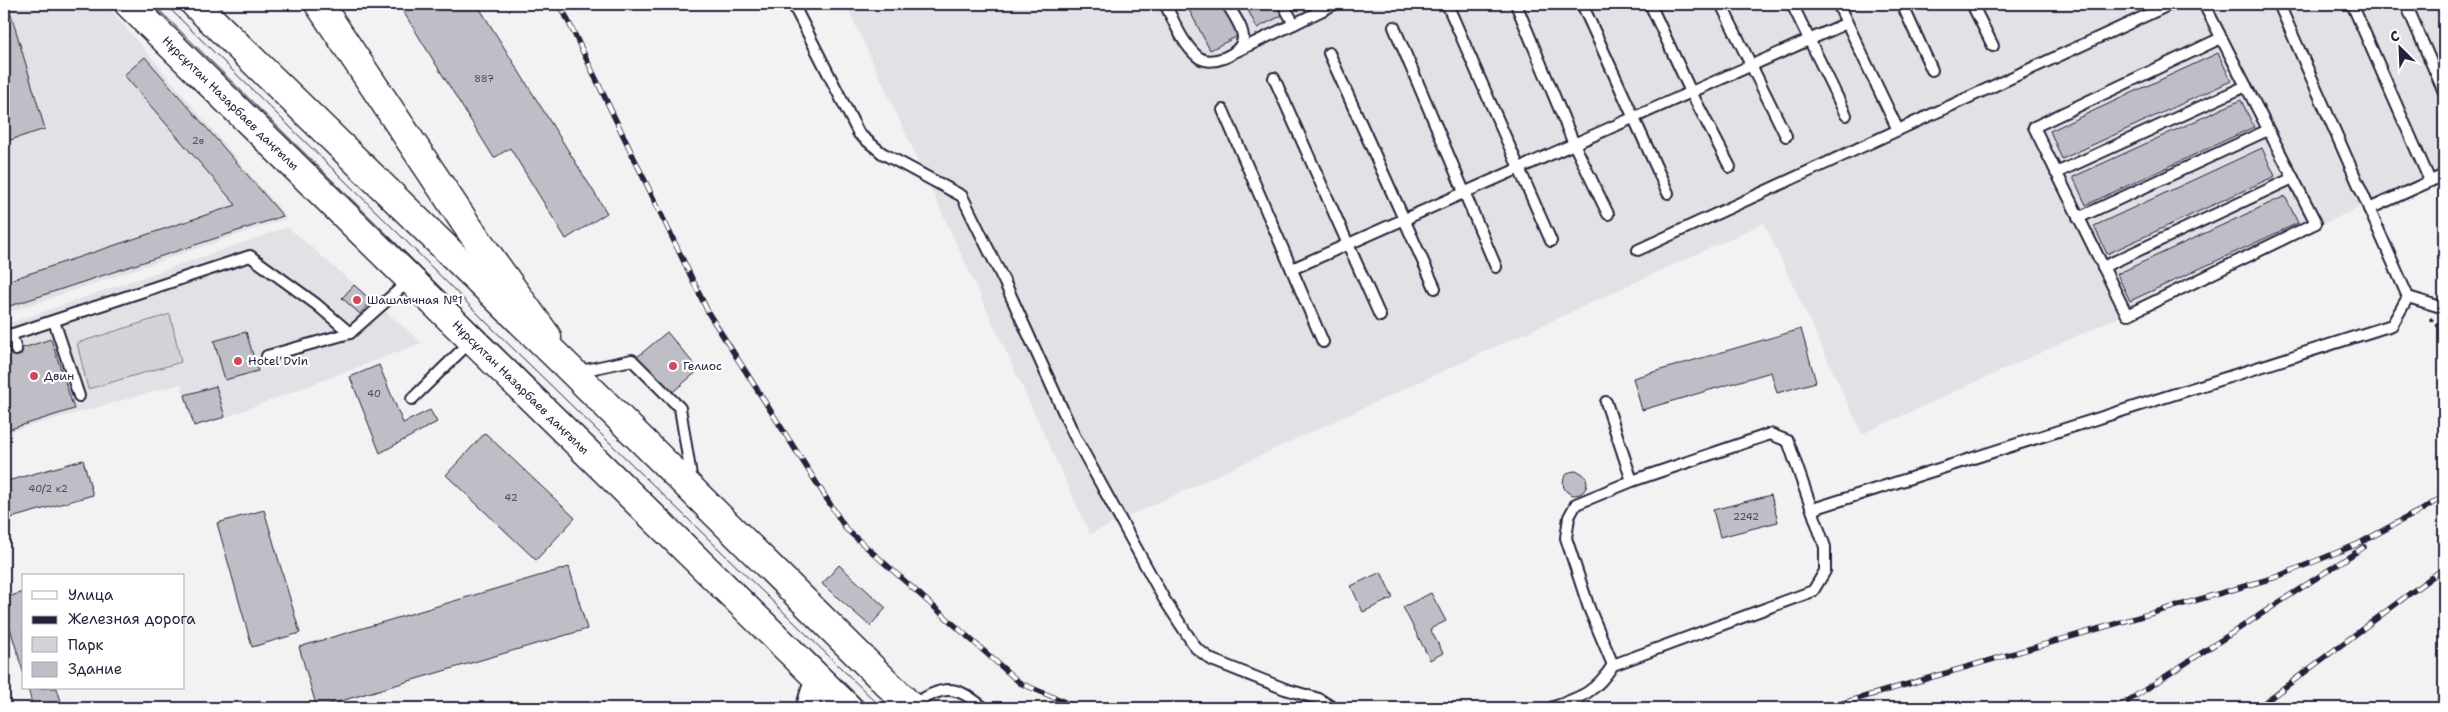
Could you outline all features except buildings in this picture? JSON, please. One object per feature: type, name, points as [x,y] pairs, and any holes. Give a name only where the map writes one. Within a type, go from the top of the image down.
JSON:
[{"type":"main road","name":"Нұрсұлтан Назарбаев даңғылы","points":[[129,4],[848,708]]},
{"type":"main road","points":[[195,4],[573,372],[911,707]]},
{"type":"main road","points":[[318,4],[468,227],[573,372]]},
{"type":"street","points":[[807,708],[816,678]]},
{"type":"lane","points":[[792,4],[859,134],[882,153],[962,196],[1005,283],[1074,436],[1164,599],[1196,648],[1212,660],[1285,689],[1319,699],[1333,708]]},
{"type":"lane","points":[[1165,4],[1184,41],[1198,58],[1214,62],[1335,4]]},
{"type":"lane","points":[[1227,4],[1242,31],[1243,41],[1237,51]]},
{"type":"lane","points":[[1284,4],[1294,24]]},
{"type":"lane","points":[[1447,4],[1551,241]]},
{"type":"lane","points":[[1516,4],[1574,144],[1608,214]]},
{"type":"lane","points":[[1582,4],[1668,193]]},
{"type":"lane","points":[[1650,4],[1691,92],[1730,167]]},
{"type":"lane","points":[[1722,4],[1750,66],[1786,136]]},
{"type":"lane","points":[[1792,4],[1846,115]]},
{"type":"lane","points":[[1838,4],[1898,130]]},
{"type":"lane","points":[[1902,4],[1932,70]]},
{"type":"lane","points":[[1972,4],[1993,46]]},
{"type":"lane","points":[[1638,250],[2171,4]]},
{"type":"lane","points":[[2204,4],[2222,38],[2316,223],[2127,315],[2034,127],[2222,38]]},
{"type":"lane","points":[[2279,4],[2408,297],[2444,308]]},
{"type":"lane","points":[[2352,4],[2430,182]]},
{"type":"lane","points":[[2406,4],[2444,92]]},
{"type":"lane","points":[[1292,268],[1847,23]]},
{"type":"lane","points":[[1394,27],[1496,267]]},
{"type":"lane","points":[[1329,53],[1435,288]]},
{"type":"lane","points":[[1274,78],[1380,316]]},
{"type":"lane","points":[[2056,173],[2246,86]]},
{"type":"lane","points":[[1222,110],[1323,342]]},
{"type":"lane","points":[[2078,218],[2268,130]]},
{"type":"lane","points":[[2369,209],[2444,175]]},
{"type":"lane","points":[[2103,267],[2293,178]]},
{"type":"lane","points":[[16,350],[7,336],[250,256],[316,304],[350,333]]},
{"type":"lane","points":[[267,356],[350,333],[411,279]]},
{"type":"lane","points":[[1813,510],[2392,325],[2408,297]]},
{"type":"lane","points":[[54,320],[79,396]]},
{"type":"lane","points":[[412,399],[473,339]]},
{"type":"lane","points":[[573,372],[632,360],[646,373],[680,408],[695,495]]},
{"type":"lane","points":[[1606,402],[1632,481]]},
{"type":"lane","points":[[1551,708],[1581,697],[1602,682],[1613,665],[1813,590],[1825,571],[1825,547],[1788,441],[1770,434],[1632,481],[1576,504],[1569,516],[1566,538],[1589,608],[1613,665]]},
{"type":"lane","points":[[911,707],[929,695],[946,689],[966,694],[984,708]]},
{"type":"shaded area","points":[[4,4],[106,4],[287,218],[4,314]]},
{"type":"shaded area","points":[[846,4],[2444,4],[2444,169],[1862,434],[1764,223],[1090,534]]},
{"type":"shaded area","points":[[288,227],[422,343],[226,417],[194,426],[181,384],[4,433],[4,325]]},
{"type":"green space","points":[[170,314],[181,362],[88,389],[77,343]]},
{"type":"tram line","points":[[153,4],[484,332],[870,708]]},
{"type":"tram line","points":[[165,4],[490,326],[882,708]]},
{"type":"railway","points":[[560,4],[709,314],[846,529],[1020,683],[1079,708]]},
{"type":"railway","points":[[2412,516],[2444,496]]},
{"type":"railway","points":[[1826,708],[2276,577],[2358,544],[2417,512]]},
{"type":"railway","points":[[2117,708],[2364,547]]},
{"type":"railway","points":[[2257,708],[2444,568]]},
{"type":"place","name":"Шашлычная №1","points":[[357,300]]},
{"type":"place","name":"Hotel Dvin","points":[[238,361]]},
{"type":"place","name":"Гелиос","points":[[673,366]]},
{"type":"place","name":"Двин","points":[[34,376]]}]
